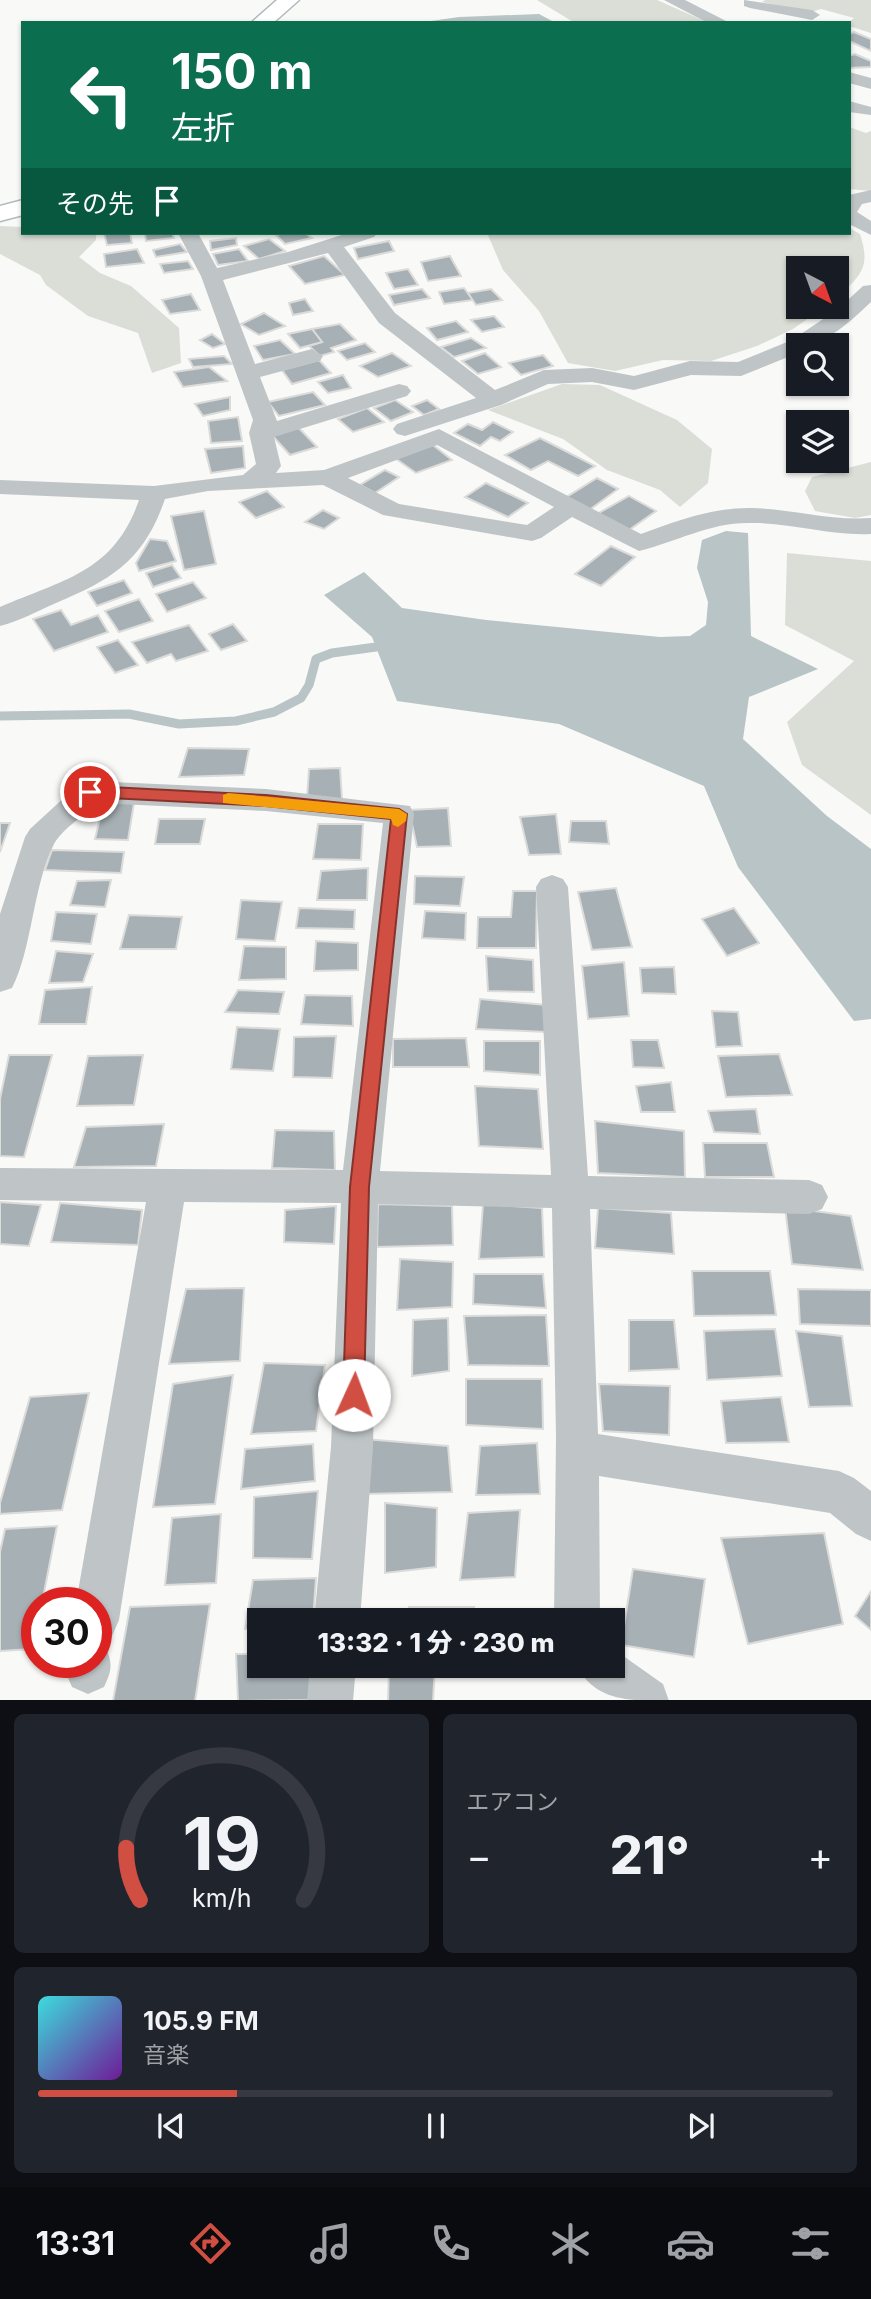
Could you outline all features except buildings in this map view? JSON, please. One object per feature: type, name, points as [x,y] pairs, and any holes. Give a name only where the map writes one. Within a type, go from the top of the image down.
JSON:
[{"type":"main road","points":[[263,21],[289,0]]},
{"type":"main road","points":[[0,214],[21,207]]},
{"type":"street","points":[[672,0],[717,20],[751,2],[811,15]]},
{"type":"street","points":[[851,206],[855,199],[871,196]]},
{"type":"street","points":[[851,217],[871,229]]},
{"type":"street","points":[[189,235],[211,276],[265,420],[261,433],[269,466],[248,483]]},
{"type":"street","points":[[211,276],[333,246],[362,235]]},
{"type":"street","points":[[333,246],[387,318],[494,400]]},
{"type":"street","points":[[817,333],[846,314],[871,291]]},
{"type":"street","points":[[248,483],[279,475],[494,400],[544,377],[592,375],[634,383],[690,368],[741,369],[786,350]]},
{"type":"street","points":[[249,373],[312,356]]},
{"type":"street","points":[[261,433],[399,391]]},
{"type":"street","points":[[0,487],[154,493],[208,484],[327,477],[439,436],[639,543],[711,520],[748,515],[789,518],[845,529],[871,526]]},
{"type":"street","points":[[327,477],[392,510],[532,533],[571,507]]},
{"type":"street","points":[[0,617],[94,574],[118,559],[144,526],[154,493]]},
{"type":"street","points":[[0,979],[12,927],[41,836],[90,792],[266,800],[399,814],[360,1187],[352,1447],[338,1608]]},
{"type":"street","points":[[552,887],[573,1191],[580,1452],[577,1608]]},
{"type":"street","points":[[0,1184],[360,1187],[809,1197]]},
{"type":"street","points":[[101,1587],[168,1186]]},
{"type":"street","points":[[580,1452],[839,1493],[871,1519]]},
{"type":"street","points":[[616,1678],[646,1700]]},
{"type":"shaded area","points":[[537,0],[657,0],[704,21],[572,21]]},
{"type":"shaded area","points":[[871,0],[871,33],[851,27],[850,21],[854,18],[821,9],[808,13],[762,2]]},
{"type":"shaded area","points":[[539,14],[552,21],[431,21],[459,17]]},
{"type":"shaded area","points":[[851,128],[866,133],[871,131],[871,191],[851,189]]},
{"type":"shaded area","points":[[0,226],[21,227],[21,235],[96,235],[96,240],[79,257],[100,273],[131,286],[179,328],[181,363],[152,373],[138,333],[88,316],[46,285],[40,275],[0,254]]},
{"type":"shaded area","points":[[851,229],[860,234],[863,246],[862,270],[849,286],[849,256],[786,256],[786,319],[807,319],[757,346],[711,361],[663,360],[615,371],[568,363],[539,311],[503,270],[488,235],[851,235]]},
{"type":"shaded area","points":[[562,384],[600,385],[677,420],[712,449],[708,483],[680,507],[660,490],[607,470],[563,439],[488,410]]},
{"type":"shaded area","points":[[871,462],[871,515],[855,518],[815,511],[805,491],[812,477],[828,473],[849,473],[849,468]]},
{"type":"shaded area","points":[[726,531],[748,533],[751,636],[818,669],[749,697],[743,739],[827,816],[871,849],[871,1019],[854,1021],[738,867],[704,786],[559,724],[397,701],[372,637],[324,595],[364,572],[402,608],[486,620],[660,637],[690,636],[706,625],[708,602],[697,568],[702,540]]},
{"type":"shaded area","points":[[787,553],[871,561],[871,815],[802,765],[787,722],[854,661],[785,625]]},
{"type":"waterway","points":[[0,716],[129,714],[179,724],[236,721],[274,712],[301,698],[309,685],[316,659],[332,653],[376,647]]},
{"type":"slow traffic","points":[[228,799],[266,800],[399,814],[398,821]]},
{"type":"route","points":[[90,792],[266,800],[399,814],[360,1187],[354,1395]]}]
